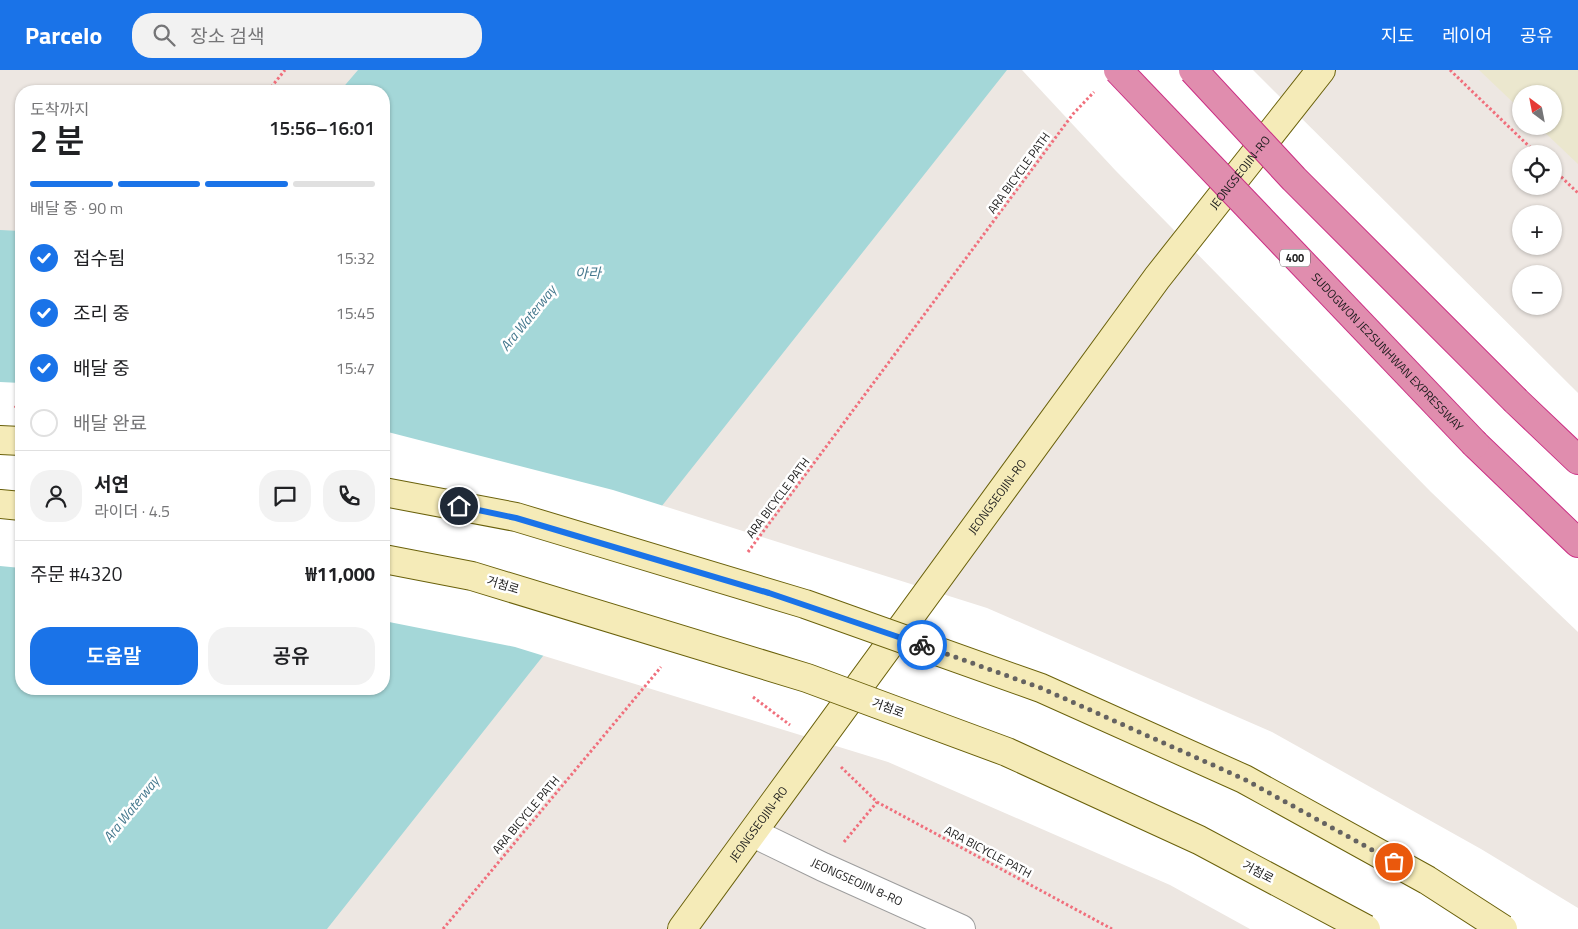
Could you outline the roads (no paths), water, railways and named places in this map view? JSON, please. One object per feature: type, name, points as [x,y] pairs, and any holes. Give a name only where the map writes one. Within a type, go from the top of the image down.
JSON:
[{"type":"highway","name":"SUDOGWON JE2SUNHWAN EXPRESSWAY","points":[[1118,70],[1475,444],[1578,543]]},
{"type":"highway","points":[[1193,70],[1294,179],[1578,460]]},
{"type":"street","name":"JEONGSEOJIN-RO","points":[[682,929],[1157,278],[1321,70]]},
{"type":"street","points":[[0,440],[15,441]]},
{"type":"street","points":[[390,493],[516,518],[805,604],[1041,688],[1244,779],[1427,880],[1503,929]]},
{"type":"street","points":[[0,504],[15,505]]},
{"type":"street","name":"거첨로","points":[[390,560],[472,576],[808,678],[1007,752],[1199,840],[1366,929]]},
{"type":"street","name":"JEONGSEOJIN 8-RO","points":[[753,833],[823,867],[961,929]]},
{"type":"water","name":"아라","points":[[358,70],[1007,70],[327,929],[0,929],[0,512],[15,493],[15,695],[390,695],[390,85],[345,85]]},
{"type":"water","points":[[0,230],[15,231],[15,413],[0,412]]},
{"type":"water label","name":"Ara Waterway","points":[[528,318]]},
{"type":"water label","name":"Ara Waterway","points":[[131,809]]}]
